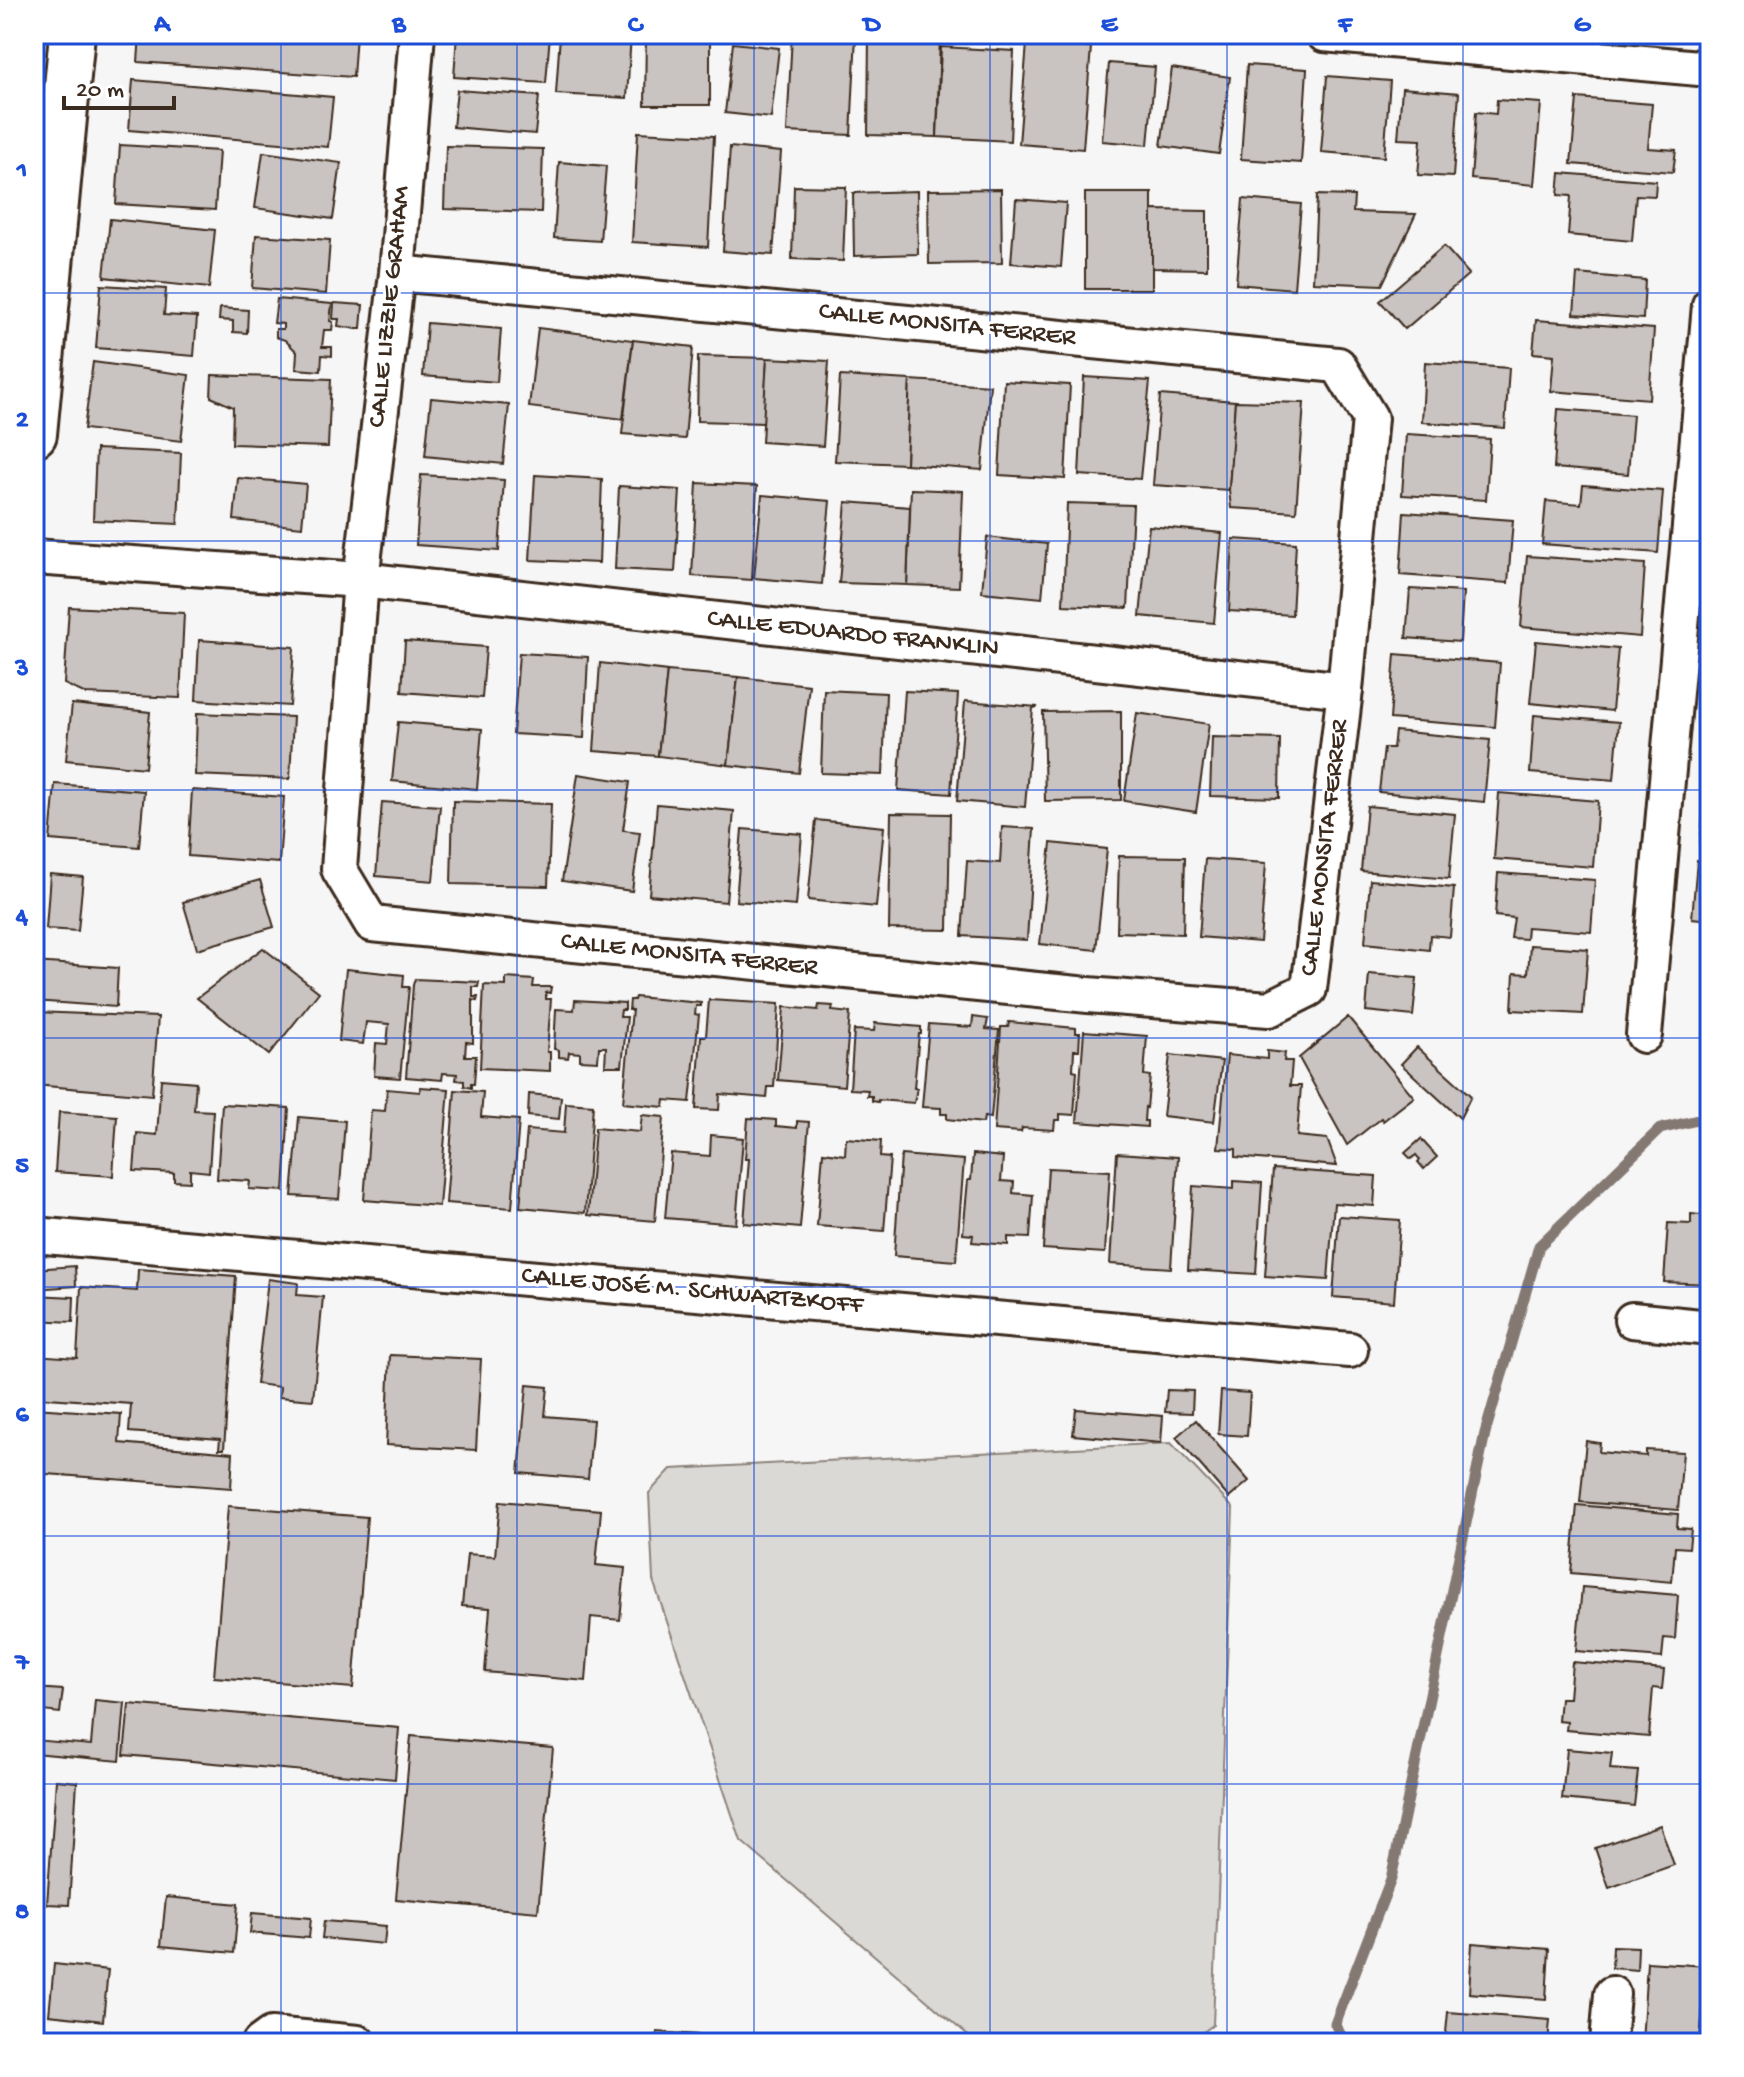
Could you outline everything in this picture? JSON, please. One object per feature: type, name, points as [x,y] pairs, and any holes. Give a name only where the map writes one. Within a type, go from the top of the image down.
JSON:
[{"type":"street","points":[[34,434],[72,34]]},
{"type":"street","name":"CALLE LIZZIE GRAHAM","points":[[361,580],[397,273],[417,34]]},
{"type":"street","points":[[1324,34],[1710,69]]},
{"type":"street","name":"CALLE MONSITA FERRER","points":[[361,580],[339,869],[372,924],[1088,995],[1269,1009],[1309,989],[1345,690],[1370,418],[1338,365],[397,273]]},
{"type":"street","points":[[1644,1035],[1707,378],[1710,305]]},
{"type":"street","name":"CALLE EDUARDO FRANKLIN","points":[[34,557],[361,580],[1345,690]]},
{"type":"street","name":"CALLE JOSÉ M. SCHWARTZKOFF","points":[[34,1235],[1350,1350]]},
{"type":"street","points":[[1632,1320],[1710,1328]]},
{"type":"street","points":[[1608,2043],[1612,1994]]},
{"type":"street","points":[[260,2043],[271,2035],[358,2043]]},
{"type":"shaded area","points":[[1171,1443],[1233,1508],[1213,2025],[1188,2043],[974,2041],[741,1841],[653,1580],[649,1493],[671,1469]]},
{"type":"building","points":[[140,34],[356,34],[353,77],[138,62]]},
{"type":"building","points":[[457,34],[550,34],[546,83],[454,77]]},
{"type":"building","points":[[560,34],[631,34],[627,98],[556,94]]},
{"type":"building","points":[[646,34],[710,34],[710,105],[645,105]]},
{"type":"building","points":[[792,34],[856,34],[851,135],[787,132]]},
{"type":"building","points":[[869,34],[940,34],[937,137],[868,135]]},
{"type":"building","points":[[733,43],[779,48],[771,118],[725,113]]},
{"type":"building","points":[[1027,43],[1091,47],[1083,149],[1019,144]]},
{"type":"building","points":[[941,47],[1014,51],[1010,141],[937,137]]},
{"type":"building","points":[[1109,63],[1155,67],[1148,145],[1102,141]]},
{"type":"building","points":[[1247,65],[1307,69],[1301,163],[1241,159]]},
{"type":"building","points":[[1172,68],[1230,77],[1219,154],[1161,146]]},
{"type":"building","points":[[1327,76],[1390,81],[1384,157],[1321,152]]},
{"type":"building","points":[[133,80],[333,97],[328,147],[129,130]]},
{"type":"building","points":[[1402,88],[1459,93],[1453,177],[1418,175],[1421,140],[1398,139]]},
{"type":"building","points":[[457,90],[539,96],[535,134],[453,127]]},
{"type":"building","points":[[1577,98],[1652,104],[1648,148],[1676,150],[1673,172],[1571,164]]},
{"type":"building","points":[[1497,100],[1541,103],[1534,185],[1471,179],[1476,112],[1496,114]]},
{"type":"building","points":[[638,132],[714,136],[708,247],[632,242]]},
{"type":"building","points":[[120,145],[219,151],[215,210],[116,204]]},
{"type":"building","points":[[446,146],[543,149],[541,212],[444,209]]},
{"type":"building","points":[[730,147],[781,152],[773,255],[723,251]]},
{"type":"building","points":[[263,152],[341,163],[333,219],[255,208]]},
{"type":"building","points":[[559,162],[606,166],[600,241],[554,238]]},
{"type":"building","points":[[1560,173],[1656,181],[1655,196],[1636,195],[1632,241],[1568,235],[1571,196],[1558,195]]},
{"type":"building","points":[[794,186],[846,187],[843,261],[792,259]]},
{"type":"building","points":[[1001,189],[1002,263],[929,264],[928,190]]},
{"type":"building","points":[[917,191],[918,254],[854,256],[853,193]]},
{"type":"building","points":[[1085,193],[1152,193],[1152,289],[1085,289]]},
{"type":"building","points":[[1317,195],[1354,196],[1353,212],[1416,214],[1382,285],[1313,282]]},
{"type":"building","points":[[1016,199],[1066,203],[1061,267],[1011,263]]},
{"type":"building","points":[[1243,199],[1301,204],[1294,289],[1236,284]]},
{"type":"building","points":[[1152,210],[1207,211],[1207,269],[1152,268]]},
{"type":"building","points":[[110,219],[215,230],[209,288],[104,277]]},
{"type":"building","points":[[256,235],[330,240],[326,294],[252,288]]},
{"type":"building","points":[[1444,246],[1469,274],[1405,329],[1380,301]]},
{"type":"building","points":[[1577,274],[1645,280],[1643,319],[1574,314]]},
{"type":"building","points":[[101,285],[166,289],[164,315],[197,317],[194,356],[96,348]]},
{"type":"building","points":[[277,299],[332,304],[332,330],[324,330],[322,347],[332,347],[332,356],[322,355],[321,371],[296,369],[297,352],[285,340],[276,337],[276,329],[283,329],[283,324],[274,323]]},
{"type":"building","points":[[334,303],[363,305],[361,328],[338,326],[339,319],[333,319]]},
{"type":"building","points":[[220,308],[248,310],[247,333],[233,332],[233,321],[219,320]]},
{"type":"building","points":[[1536,320],[1654,329],[1649,399],[1551,391],[1554,355],[1533,353]]},
{"type":"building","points":[[427,323],[501,329],[497,382],[423,376]]},
{"type":"building","points":[[538,328],[633,340],[623,419],[529,407]]},
{"type":"building","points":[[633,340],[693,347],[685,439],[622,434]]},
{"type":"building","points":[[698,356],[767,358],[764,423],[697,421]]},
{"type":"building","points":[[767,358],[829,361],[823,446],[762,442]]},
{"type":"building","points":[[93,362],[189,375],[181,441],[84,429]]},
{"type":"building","points":[[1425,362],[1509,368],[1505,428],[1422,422]]},
{"type":"building","points":[[212,375],[331,379],[328,447],[232,444],[233,407],[211,397]]},
{"type":"building","points":[[840,376],[910,380],[906,464],[835,461]]},
{"type":"building","points":[[1084,377],[1150,381],[1140,479],[1079,475]]},
{"type":"building","points":[[910,380],[990,385],[982,470],[906,464]]},
{"type":"building","points":[[1004,381],[1070,385],[1065,479],[999,475]]},
{"type":"building","points":[[1160,395],[1235,401],[1229,490],[1153,485]]},
{"type":"building","points":[[431,398],[509,405],[503,464],[425,456]]},
{"type":"building","points":[[1235,401],[1304,403],[1296,512],[1231,508],[1229,490]]},
{"type":"building","points":[[1558,409],[1633,415],[1628,474],[1554,468]]},
{"type":"building","points":[[1406,434],[1490,439],[1486,500],[1402,495]]},
{"type":"building","points":[[96,449],[181,453],[178,524],[93,520]]},
{"type":"building","points":[[421,475],[504,480],[499,551],[416,545]]},
{"type":"building","points":[[535,475],[602,479],[599,563],[530,560]]},
{"type":"building","points":[[238,478],[306,484],[302,527],[234,520]]},
{"type":"building","points":[[697,483],[757,486],[752,580],[692,576]]},
{"type":"building","points":[[1583,485],[1663,491],[1658,553],[1542,544],[1546,501],[1581,504]]},
{"type":"building","points":[[619,486],[680,490],[675,572],[615,569]]},
{"type":"building","points":[[911,489],[963,491],[959,587],[907,585]]},
{"type":"building","points":[[762,495],[830,501],[822,584],[754,578]]},
{"type":"building","points":[[846,502],[910,507],[907,585],[839,583]]},
{"type":"building","points":[[1067,503],[1133,505],[1128,608],[1063,605]]},
{"type":"building","points":[[1404,512],[1513,520],[1508,583],[1400,575]]},
{"type":"building","points":[[1149,526],[1222,533],[1214,623],[1140,616]]},
{"type":"building","points":[[987,537],[1047,544],[1042,598],[982,592]]},
{"type":"building","points":[[1233,539],[1296,543],[1292,615],[1229,611]]},
{"type":"building","points":[[1527,556],[1645,564],[1640,637],[1521,627]]},
{"type":"building","points":[[1410,589],[1463,592],[1460,642],[1406,638]]},
{"type":"building","points":[[69,607],[184,613],[180,698],[86,694],[64,684]]},
{"type":"building","points":[[199,640],[294,647],[290,706],[196,700]]},
{"type":"building","points":[[405,641],[486,647],[482,698],[402,692]]},
{"type":"building","points":[[1536,641],[1618,649],[1612,711],[1530,703]]},
{"type":"building","points":[[519,653],[588,657],[584,738],[513,734]]},
{"type":"building","points":[[1395,654],[1500,663],[1495,727],[1390,719]]},
{"type":"building","points":[[600,663],[667,671],[658,756],[594,751]]},
{"type":"building","points":[[667,671],[738,677],[728,765],[658,756]]},
{"type":"building","points":[[738,677],[809,685],[799,773],[728,765]]},
{"type":"building","points":[[824,690],[886,693],[883,775],[821,773]]},
{"type":"building","points":[[905,691],[958,694],[951,794],[898,790]]},
{"type":"building","points":[[965,701],[1038,707],[1033,708],[1025,807],[957,801]]},
{"type":"building","points":[[72,704],[150,712],[145,768],[66,760]]},
{"type":"building","points":[[1121,711],[1121,800],[1045,801],[1043,712]]},
{"type":"building","points":[[197,713],[293,717],[290,779],[195,775]]},
{"type":"building","points":[[1137,713],[1209,724],[1196,812],[1124,801]]},
{"type":"building","points":[[1534,715],[1619,722],[1614,780],[1530,773]]},
{"type":"building","points":[[398,722],[482,729],[477,789],[392,781]]},
{"type":"building","points":[[1395,731],[1490,740],[1484,802],[1379,792],[1384,748],[1393,748]]},
{"type":"building","points":[[1212,737],[1280,739],[1279,798],[1210,796]]},
{"type":"building","points":[[578,774],[630,782],[623,830],[640,832],[632,891],[562,881]]},
{"type":"building","points":[[1706,782],[1710,782],[1710,847],[1700,846]]},
{"type":"building","points":[[55,784],[144,791],[139,847],[50,840]]},
{"type":"building","points":[[192,790],[284,797],[279,863],[188,856]]},
{"type":"building","points":[[1499,793],[1598,801],[1593,867],[1494,859]]},
{"type":"building","points":[[453,801],[551,804],[548,886],[451,884]]},
{"type":"building","points":[[382,802],[440,806],[433,881],[376,876]]},
{"type":"building","points":[[657,804],[734,811],[726,902],[649,895]]},
{"type":"building","points":[[1367,806],[1455,814],[1449,879],[1361,871]]},
{"type":"building","points":[[891,813],[950,814],[948,930],[889,929]]},
{"type":"building","points":[[816,820],[884,827],[876,907],[808,900]]},
{"type":"building","points":[[1002,827],[1034,829],[1027,940],[962,936],[967,861],[1000,863]]},
{"type":"building","points":[[742,829],[802,834],[796,906],[736,901]]},
{"type":"building","points":[[1051,843],[1107,849],[1096,950],[1040,944]]},
{"type":"building","points":[[1119,856],[1185,857],[1183,934],[1117,932]]},
{"type":"building","points":[[1205,859],[1266,863],[1260,942],[1199,937]]},
{"type":"building","points":[[1697,860],[1710,862],[1710,920],[1692,918]]},
{"type":"building","points":[[1498,873],[1595,880],[1591,932],[1527,927],[1526,939],[1511,938],[1514,918],[1495,916]]},
{"type":"building","points":[[50,874],[83,877],[78,931],[46,929]]},
{"type":"building","points":[[260,880],[274,927],[197,949],[183,902]]},
{"type":"building","points":[[1370,880],[1454,888],[1450,937],[1430,935],[1429,950],[1365,943]]},
{"type":"building","points":[[1530,945],[1588,949],[1583,1014],[1512,1010],[1514,973],[1528,974]]},
{"type":"building","points":[[263,948],[319,992],[269,1055],[197,998]]},
{"type":"building","points":[[34,962],[118,968],[116,1007],[34,1001]]},
{"type":"building","points":[[346,969],[404,975],[403,987],[409,987],[400,1078],[374,1076],[376,1043],[387,1044],[389,1024],[366,1022],[363,1044],[339,1041]]},
{"type":"building","points":[[1369,974],[1417,978],[1413,1016],[1366,1011]]},
{"type":"building","points":[[506,978],[534,980],[533,987],[551,987],[550,993],[546,992],[546,999],[551,999],[547,1052],[550,1052],[550,1071],[480,1068],[484,985],[506,986]]},
{"type":"building","points":[[415,979],[479,982],[478,987],[473,987],[473,997],[478,997],[477,1001],[473,1000],[473,1043],[466,1042],[465,1056],[476,1056],[471,1088],[464,1086],[464,1081],[456,1080],[457,1074],[443,1073],[442,1080],[406,1077]]},
{"type":"building","points":[[635,997],[701,1003],[701,1006],[696,1006],[695,1014],[699,1015],[690,1102],[665,1100],[664,1107],[623,1103],[632,1010],[629,1010],[630,1000]]},
{"type":"building","points":[[575,1000],[625,1003],[620,1017],[627,1017],[622,1066],[605,1066],[606,1047],[599,1047],[598,1061],[580,1060],[580,1053],[569,1052],[568,1058],[559,1057],[559,1050],[554,1049],[556,1009],[574,1010]]},
{"type":"building","points":[[709,1000],[779,1004],[774,1087],[768,1087],[767,1098],[720,1094],[719,1110],[696,1109],[701,1036],[706,1036]]},
{"type":"building","points":[[819,1005],[833,1006],[832,1011],[850,1013],[844,1086],[778,1080],[784,1007],[818,1010]]},
{"type":"building","points":[[36,1012],[158,1017],[152,1095],[34,1085]]},
{"type":"building","points":[[973,1017],[988,1019],[986,1029],[999,1030],[991,1118],[984,1117],[983,1123],[947,1119],[947,1114],[941,1114],[941,1108],[922,1107],[929,1024],[972,1027]]},
{"type":"building","points":[[1348,1017],[1414,1097],[1347,1145],[1299,1058]]},
{"type":"building","points":[[1009,1022],[1076,1028],[1076,1033],[1080,1033],[1079,1050],[1074,1050],[1073,1070],[1077,1071],[1074,1115],[1060,1114],[1060,1120],[1055,1120],[1054,1130],[994,1130],[1001,1027],[1008,1027]]},
{"type":"building","points":[[875,1023],[921,1027],[914,1103],[872,1101],[872,1096],[867,1096],[868,1090],[850,1089],[854,1030],[874,1031]]},
{"type":"building","points":[[1084,1031],[1147,1036],[1144,1075],[1150,1076],[1144,1121],[1147,1121],[1147,1127],[1077,1122]]},
{"type":"building","points":[[1417,1047],[1471,1096],[1460,1118],[1401,1064]]},
{"type":"building","points":[[1267,1051],[1285,1053],[1284,1061],[1292,1061],[1290,1086],[1301,1086],[1297,1136],[1327,1139],[1337,1166],[1236,1157],[1236,1149],[1218,1148],[1227,1055],[1267,1059]]},
{"type":"building","points":[[1170,1055],[1222,1061],[1214,1122],[1163,1116]]},
{"type":"building","points":[[161,1079],[196,1082],[194,1110],[213,1111],[209,1172],[190,1170],[190,1182],[174,1181],[174,1173],[134,1171],[137,1133],[157,1135]]},
{"type":"building","points":[[420,1087],[449,1089],[439,1206],[364,1200],[371,1110],[385,1111],[387,1089],[420,1092]]},
{"type":"building","points":[[455,1090],[483,1092],[481,1117],[519,1120],[512,1208],[446,1203]]},
{"type":"building","points":[[529,1094],[561,1097],[559,1119],[528,1116]]},
{"type":"building","points":[[566,1103],[593,1105],[585,1213],[520,1207],[527,1130],[564,1133]]},
{"type":"building","points":[[222,1104],[289,1108],[284,1191],[249,1189],[250,1181],[217,1179]]},
{"type":"building","points":[[59,1112],[117,1116],[113,1176],[55,1172]]},
{"type":"building","points":[[642,1115],[664,1117],[655,1221],[588,1215],[595,1128],[640,1132]]},
{"type":"building","points":[[299,1117],[345,1121],[339,1199],[292,1196]]},
{"type":"building","points":[[748,1118],[776,1120],[776,1126],[797,1128],[797,1121],[809,1122],[800,1228],[744,1223],[749,1159],[745,1159]]},
{"type":"building","points":[[711,1135],[743,1138],[736,1224],[665,1218],[671,1153],[710,1156]]},
{"type":"building","points":[[846,1138],[881,1141],[880,1157],[890,1158],[884,1231],[817,1226],[823,1152],[845,1155]]},
{"type":"building","points":[[1421,1139],[1437,1157],[1424,1169],[1416,1155],[1411,1159],[1405,1153]]},
{"type":"building","points":[[1117,1153],[1178,1157],[1171,1268],[1110,1264]]},
{"type":"building","points":[[973,1154],[1003,1157],[1001,1181],[1014,1182],[1013,1193],[1033,1195],[1030,1238],[1008,1237],[1008,1245],[972,1242],[973,1235],[963,1234]]},
{"type":"building","points":[[901,1155],[964,1160],[956,1261],[894,1256]]},
{"type":"building","points":[[1048,1168],[1110,1171],[1105,1253],[1043,1249]]},
{"type":"building","points":[[1273,1169],[1376,1176],[1374,1206],[1334,1203],[1328,1280],[1265,1276]]},
{"type":"building","points":[[1234,1181],[1262,1183],[1256,1274],[1188,1270],[1193,1186],[1234,1189]]},
{"type":"building","points":[[1691,1214],[1710,1216],[1710,1284],[1664,1282],[1668,1223],[1691,1224]]},
{"type":"building","points":[[1339,1216],[1400,1220],[1394,1302],[1333,1297]]},
{"type":"building","points":[[75,1266],[76,1286],[34,1289],[34,1269]]},
{"type":"building","points":[[138,1269],[236,1276],[224,1449],[219,1449],[220,1439],[129,1432],[131,1404],[34,1397],[34,1355],[77,1358],[81,1287],[137,1291]]},
{"type":"building","points":[[268,1279],[298,1283],[297,1295],[323,1297],[313,1400],[279,1397],[280,1387],[256,1384]]},
{"type":"building","points":[[34,1295],[74,1297],[73,1322],[34,1320]]},
{"type":"building","points":[[390,1355],[481,1359],[476,1450],[386,1445]]},
{"type":"building","points":[[527,1385],[548,1387],[545,1416],[593,1420],[588,1479],[519,1473]]},
{"type":"building","points":[[1167,1390],[1193,1391],[1192,1413],[1165,1412]]},
{"type":"building","points":[[1221,1391],[1250,1393],[1247,1436],[1218,1434]]},
{"type":"building","points":[[34,1408],[121,1414],[119,1443],[233,1453],[231,1488],[34,1473]]},
{"type":"building","points":[[1076,1409],[1163,1416],[1161,1443],[1073,1435]]},
{"type":"building","points":[[1196,1420],[1249,1481],[1229,1498],[1176,1437]]},
{"type":"building","points":[[1586,1441],[1600,1443],[1599,1452],[1646,1456],[1646,1450],[1683,1452],[1678,1510],[1580,1502]]},
{"type":"building","points":[[500,1501],[601,1510],[596,1565],[625,1568],[620,1620],[591,1617],[586,1681],[485,1672],[490,1608],[462,1606],[467,1554],[495,1556]]},
{"type":"building","points":[[1577,1505],[1678,1514],[1677,1528],[1691,1529],[1689,1548],[1675,1547],[1672,1582],[1571,1573]]},
{"type":"building","points":[[228,1506],[367,1517],[353,1688],[214,1677]]},
{"type":"building","points":[[1582,1587],[1678,1595],[1675,1639],[1664,1638],[1662,1658],[1576,1651]]},
{"type":"building","points":[[1572,1662],[1664,1670],[1662,1689],[1653,1688],[1649,1737],[1566,1730],[1567,1722],[1558,1721],[1560,1698],[1569,1698]]},
{"type":"building","points":[[34,1688],[63,1690],[60,1713],[43,1711],[41,1734],[34,1733]]},
{"type":"building","points":[[95,1700],[125,1703],[120,1761],[34,1753],[34,1740],[91,1745]]},
{"type":"building","points":[[129,1704],[399,1728],[395,1779],[124,1755]]},
{"type":"building","points":[[411,1736],[553,1748],[538,1912],[396,1899]]},
{"type":"building","points":[[1567,1749],[1612,1753],[1610,1769],[1638,1771],[1634,1806],[1562,1799]]},
{"type":"building","points":[[34,1757],[39,1758],[34,1817]]},
{"type":"building","points":[[56,1780],[77,1782],[69,1905],[47,1904]]},
{"type":"building","points":[[1660,1825],[1674,1865],[1609,1888],[1595,1848]]},
{"type":"building","points":[[166,1897],[238,1904],[234,1953],[161,1946]]},
{"type":"building","points":[[252,1913],[311,1918],[309,1938],[250,1933]]},
{"type":"building","points":[[324,1921],[386,1926],[384,1944],[322,1938]]},
{"type":"building","points":[[1472,1943],[1549,1949],[1546,1999],[1469,1993]]},
{"type":"building","points":[[1613,1946],[1638,1947],[1637,1970],[1612,1968]]},
{"type":"building","points":[[1647,1962],[1706,1966],[1700,2043],[1642,2043]]},
{"type":"building","points":[[54,1964],[108,1970],[103,2021],[49,2015]]},
{"type":"building","points":[[1448,2012],[1550,2020],[1548,2043],[1445,2043]]},
{"type":"building","points":[[657,2032],[699,2035],[698,2043],[656,2043]]},
{"type":"waterway","points":[[1345,2043],[1335,2024],[1391,1879],[1485,1433],[1539,1246],[1660,1129],[1710,1117]]}]
